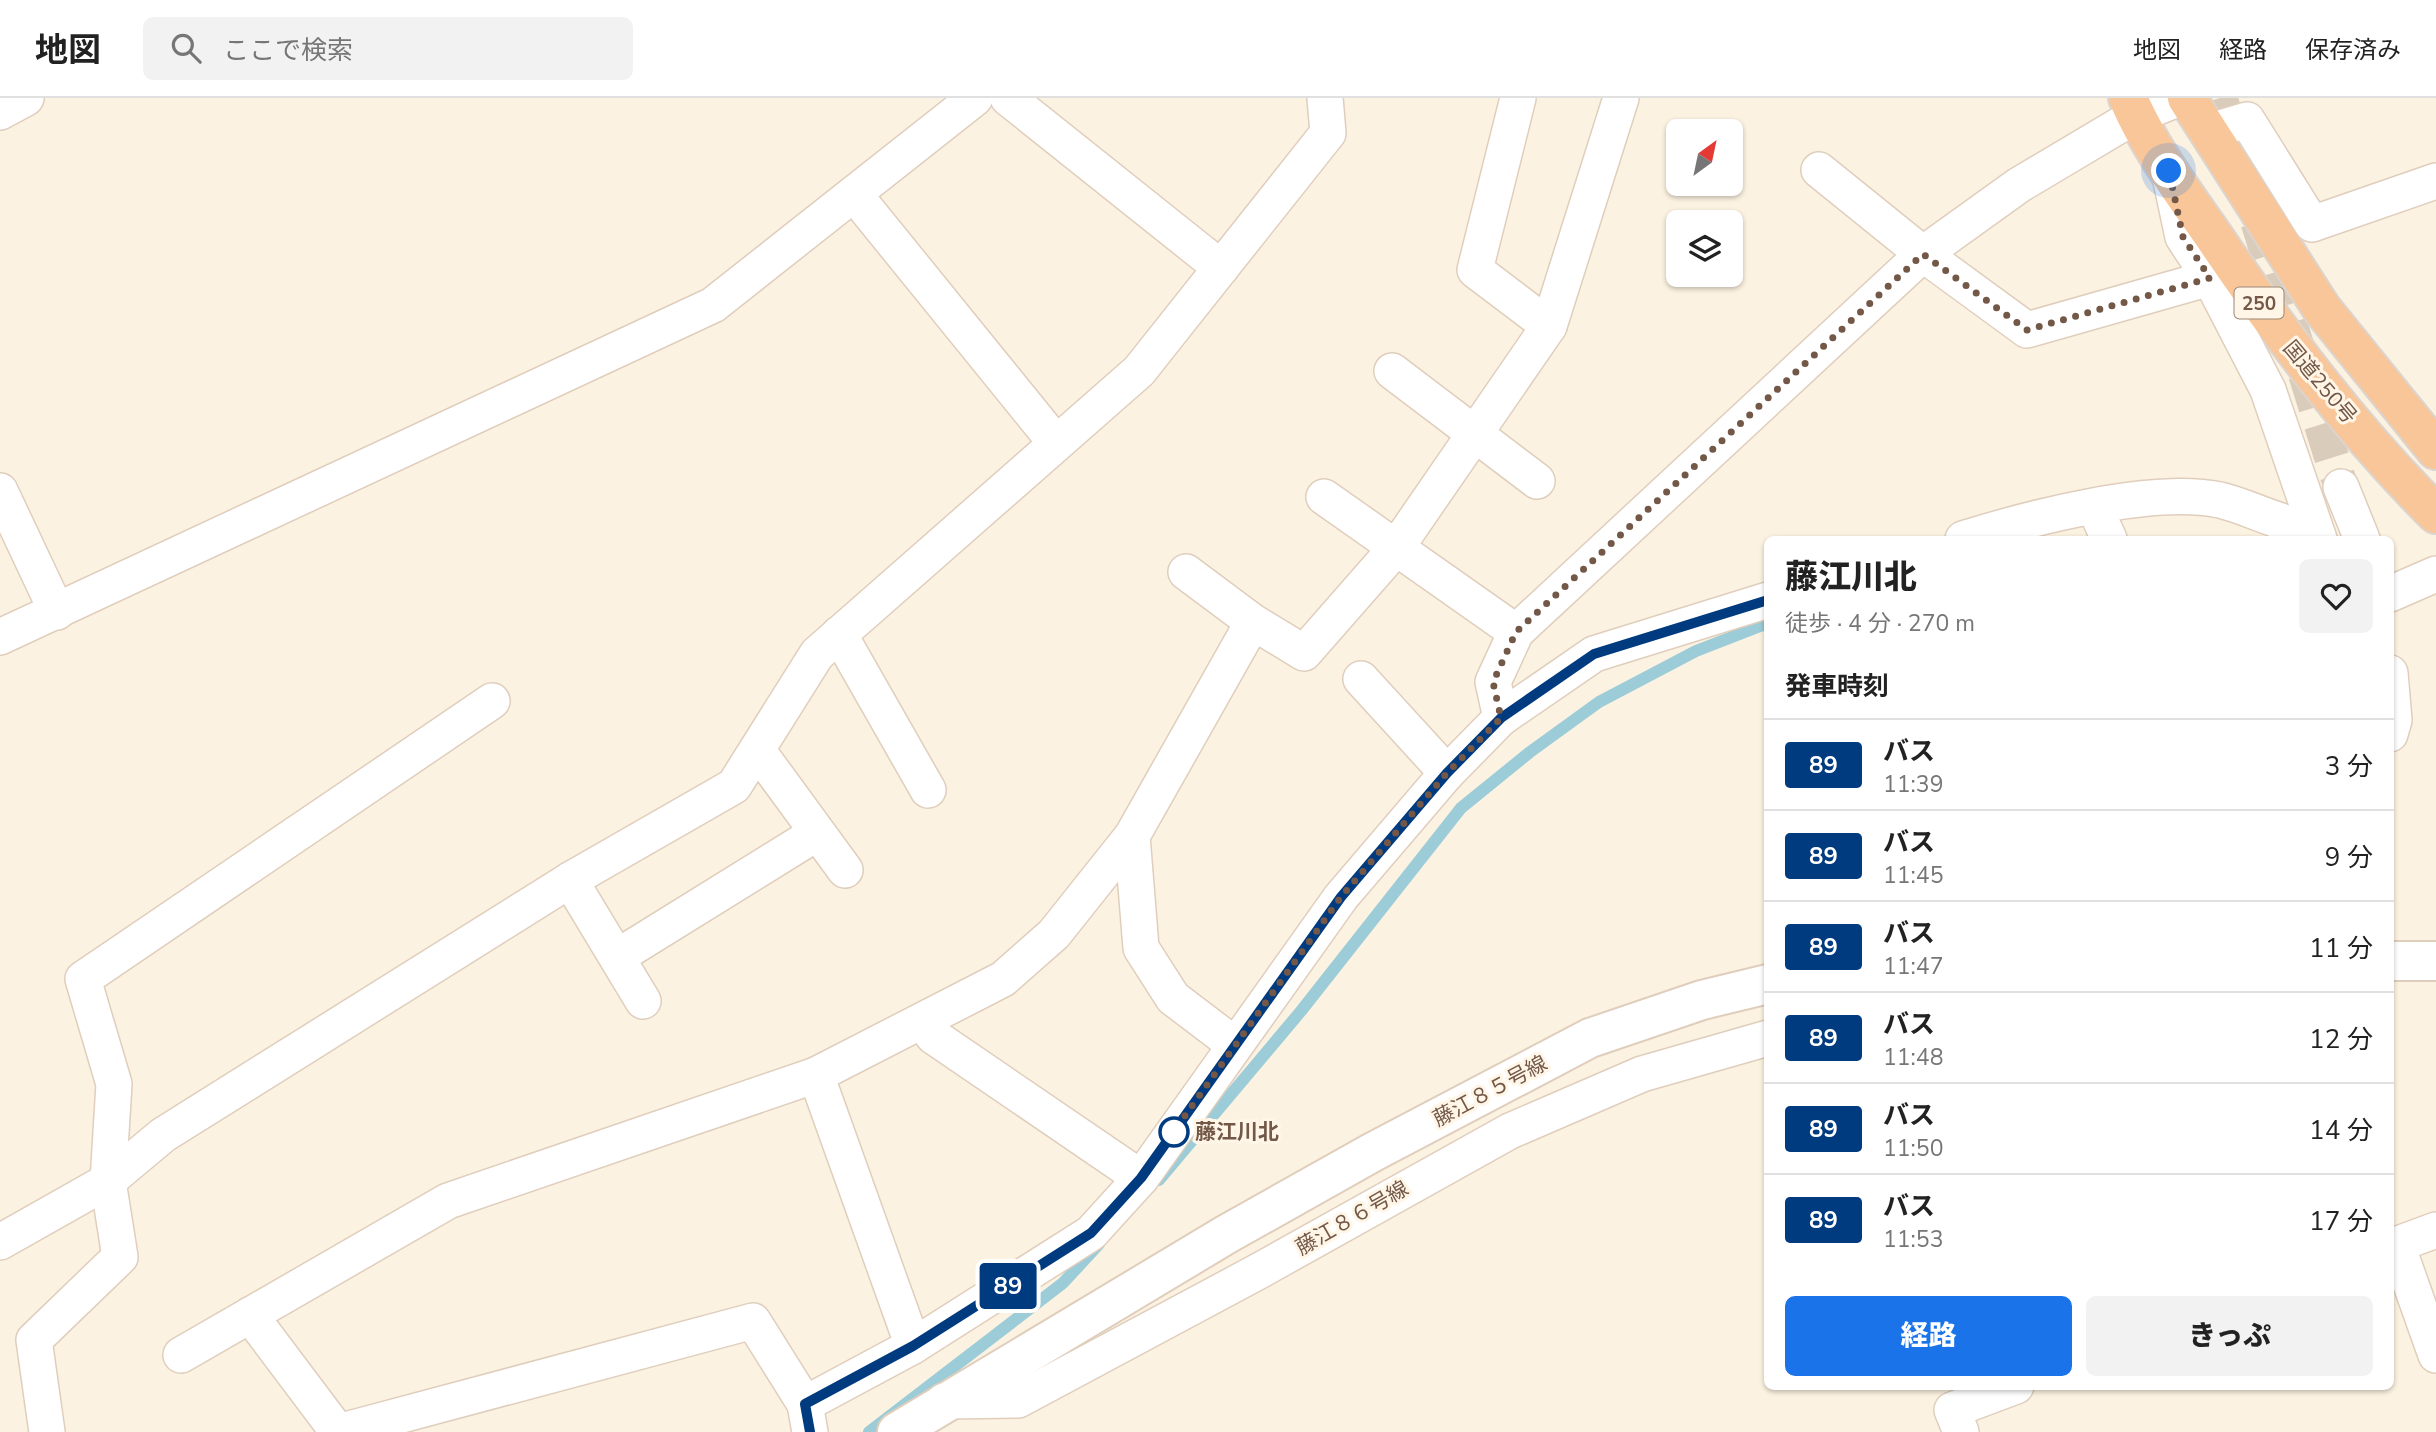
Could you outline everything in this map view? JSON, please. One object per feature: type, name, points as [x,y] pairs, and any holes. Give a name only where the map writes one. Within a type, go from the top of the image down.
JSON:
[{"type":"highway","name":"250","points":[[2187,98],[2322,309],[2435,448]]},
{"type":"highway","name":"国道250号","points":[[2132,107],[2169,171],[2278,331],[2399,477],[2436,514]]},
{"type":"street","points":[[0,637],[713,305],[975,98]]},
{"type":"street","points":[[1008,98],[1221,268]]},
{"type":"street","points":[[0,1242],[108,1181],[163,1135],[570,880],[734,786],[817,654],[1139,371],[1328,133],[1325,98]]},
{"type":"street","points":[[1518,98],[1475,270],[1549,326]]},
{"type":"street","points":[[1185,572],[1253,622],[1304,653],[1396,548],[1549,326],[1621,98]]},
{"type":"street","points":[[1501,718],[1493,682],[1516,632],[1923,254],[2132,107],[2180,98]]},
{"type":"street","points":[[2207,132],[2247,120],[2312,224],[2436,181]]},
{"type":"street","points":[[1819,170],[1923,254],[2027,330],[2210,278]]},
{"type":"street","points":[[2169,171],[2183,237],[2210,278],[2268,390],[2318,536]]},
{"type":"street","points":[[854,194],[1056,443]]},
{"type":"street","points":[[1392,370],[1537,481]]},
{"type":"street","points":[[2341,487],[2361,536]]},
{"type":"street","points":[[0,491],[57,612]]},
{"type":"street","points":[[1324,497],[1516,632]]},
{"type":"street","points":[[1973,536],[2010,524],[2143,498],[2220,500],[2281,522],[2288,536]]},
{"type":"street","points":[[2095,508],[2108,536]]},
{"type":"street","points":[[2394,592],[2436,574]]},
{"type":"street","points":[[250,1315],[338,1432],[752,1321],[807,1418],[913,1346],[1091,1233],[1141,1178],[1341,897],[1447,773],[1501,718],[1594,654],[1764,601]]},
{"type":"street","points":[[181,1355],[449,1201],[816,1075],[1003,979],[1054,934],[1132,836],[1253,622]]},
{"type":"street","points":[[839,634],[929,790]]},
{"type":"street","points":[[1361,679],[1447,773]]},
{"type":"street","points":[[47,1432],[34,1340],[120,1257],[108,1181],[114,1084],[83,979],[492,701]]},
{"type":"street","points":[[758,751],[845,870]]},
{"type":"street","points":[[617,957],[817,833]]},
{"type":"street","points":[[1132,836],[1141,948],[1173,998],[1235,1045]]},
{"type":"street","points":[[570,880],[643,1001]]},
{"type":"street","points":[[2394,961],[2436,961]]},
{"type":"street","name":"藤江８５号線","points":[[897,1432],[944,1401],[1227,1234],[1373,1152],[1590,1038],[1702,1000],[1764,985]]},
{"type":"street","points":[[922,1021],[933,1036],[1141,1178]]},
{"type":"street","name":"藤江８６号線","points":[[944,1401],[1018,1400],[1259,1271],[1510,1131],[1642,1074],[1764,1039]]},
{"type":"street","points":[[816,1075],[913,1346]]},
{"type":"street","points":[[2436,1230],[2394,1246],[2436,1355]]},
{"type":"street","points":[[1961,1432],[1952,1410],[2005,1390]]},
{"type":"waterway","points":[[1159,1180],[1301,1011],[1461,808],[1530,752],[1599,702],[1696,651],[1764,625]]},
{"type":"waterway","points":[[869,1432],[1063,1283],[1099,1244]]},
{"type":"tunnel","points":[[2220,98],[2238,155]]},
{"type":"tunnel","points":[[2258,222],[2341,487]]},
{"type":"bus line","name":"89","points":[[810,1432],[805,1404],[913,1346],[1091,1233],[1141,1178],[1341,897],[1447,773],[1501,718],[1594,654],[1764,601]]},
{"type":"place","name":"藤江川北","points":[[1174,1132]]},
{"type":"route","points":[[1174,1132],[1172,1134],[1341,897],[1447,773],[1501,718],[1493,682],[1516,632],[1923,254],[2027,330],[2210,278],[2183,237],[2169,171]]}]
